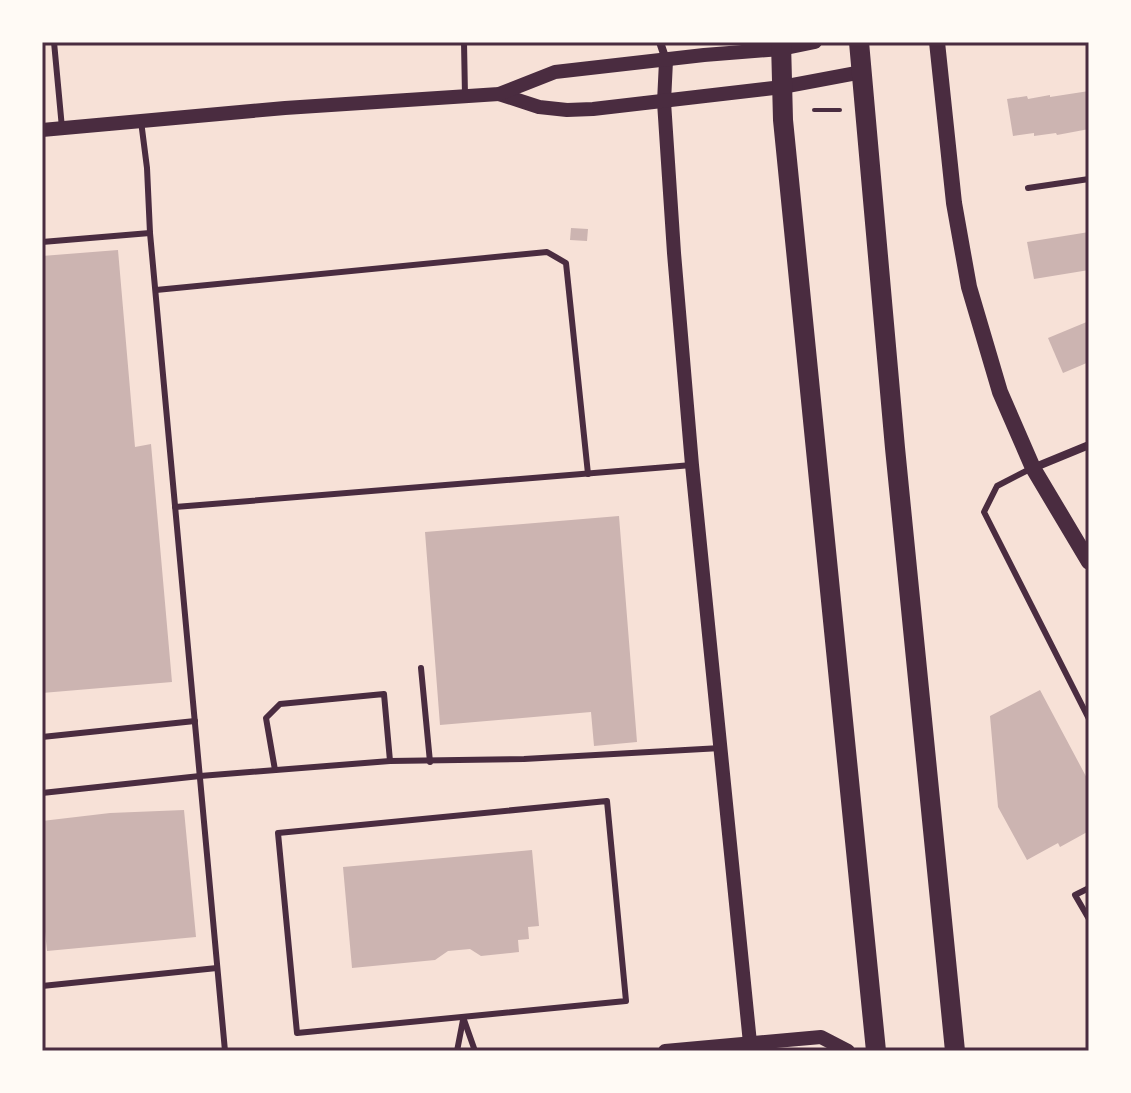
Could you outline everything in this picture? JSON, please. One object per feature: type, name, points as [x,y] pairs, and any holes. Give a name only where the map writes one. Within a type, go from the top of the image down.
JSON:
[{"type":"highway","points":[[859,42],[896,464],[955,1051]]},
{"type":"highway","points":[[781,46],[783,120],[876,1051]]},
{"type":"main road","points":[[937,42],[954,203],[969,287],[1000,392],[1033,468],[1089,562]]},
{"type":"street","points":[[660,42],[666,61],[664,102],[692,465],[750,1043]]},
{"type":"street","points":[[42,130],[285,108],[499,94],[555,72],[815,42]]},
{"type":"street","points":[[499,94],[539,107],[567,110],[782,87],[862,72]]},
{"type":"street","points":[[1033,468],[1089,445]]},
{"type":"street","points":[[665,1051],[821,1037],[848,1051]]},
{"type":"lane","points":[[54,42],[62,128]]},
{"type":"lane","points":[[464,42],[465,96]]},
{"type":"lane","points":[[141,121],[225,1051]]},
{"type":"lane","points":[[1028,188],[1089,179]]},
{"type":"lane","points":[[42,242],[150,233]]},
{"type":"lane","points":[[156,290],[547,252],[566,263],[588,474]]},
{"type":"lane","points":[[175,507],[692,465]]},
{"type":"lane","points":[[1033,468],[997,486],[984,512],[1089,719]]},
{"type":"lane","points":[[421,668],[430,762]]},
{"type":"lane","points":[[275,770],[266,718],[280,704],[384,694],[390,761]]},
{"type":"lane","points":[[42,737],[195,721]]},
{"type":"lane","points":[[42,793],[200,776],[390,761],[524,759],[721,748]]},
{"type":"lane","points":[[607,801],[626,1001],[463,1017],[297,1033],[278,833],[607,801]]},
{"type":"lane","points":[[1089,888],[1075,895],[1089,919]]},
{"type":"lane","points":[[42,986],[217,968]]},
{"type":"lane","points":[[457,1051],[463,1017]]},
{"type":"lane","points":[[463,1017],[475,1051]]},
{"type":"path","points":[[814,110],[840,110]]},
{"type":"building","points":[[1089,91],[1089,129],[1057,135],[1034,136],[1034,133],[1013,136],[1007,99]]},
{"type":"building","points":[[571,228],[588,229],[587,241],[570,240]]},
{"type":"building","points":[[1089,232],[1089,270],[1034,279],[1027,242]]},
{"type":"building","points":[[118,250],[135,447],[151,444],[172,682],[42,693],[42,256]]},
{"type":"building","points":[[1089,321],[1089,362],[1063,373],[1048,338]]},
{"type":"building","points":[[619,516],[637,742],[594,746],[591,712],[440,725],[425,532]]},
{"type":"building","points":[[1040,690],[1089,782],[1089,831],[1027,860],[998,807],[990,716]]},
{"type":"building","points":[[184,810],[196,937],[47,951],[42,922],[42,821],[110,813]]},
{"type":"building","points":[[532,850],[539,926],[528,927],[529,939],[518,940],[519,952],[481,956],[470,949],[448,951],[435,960],[352,968],[343,867]]}]
